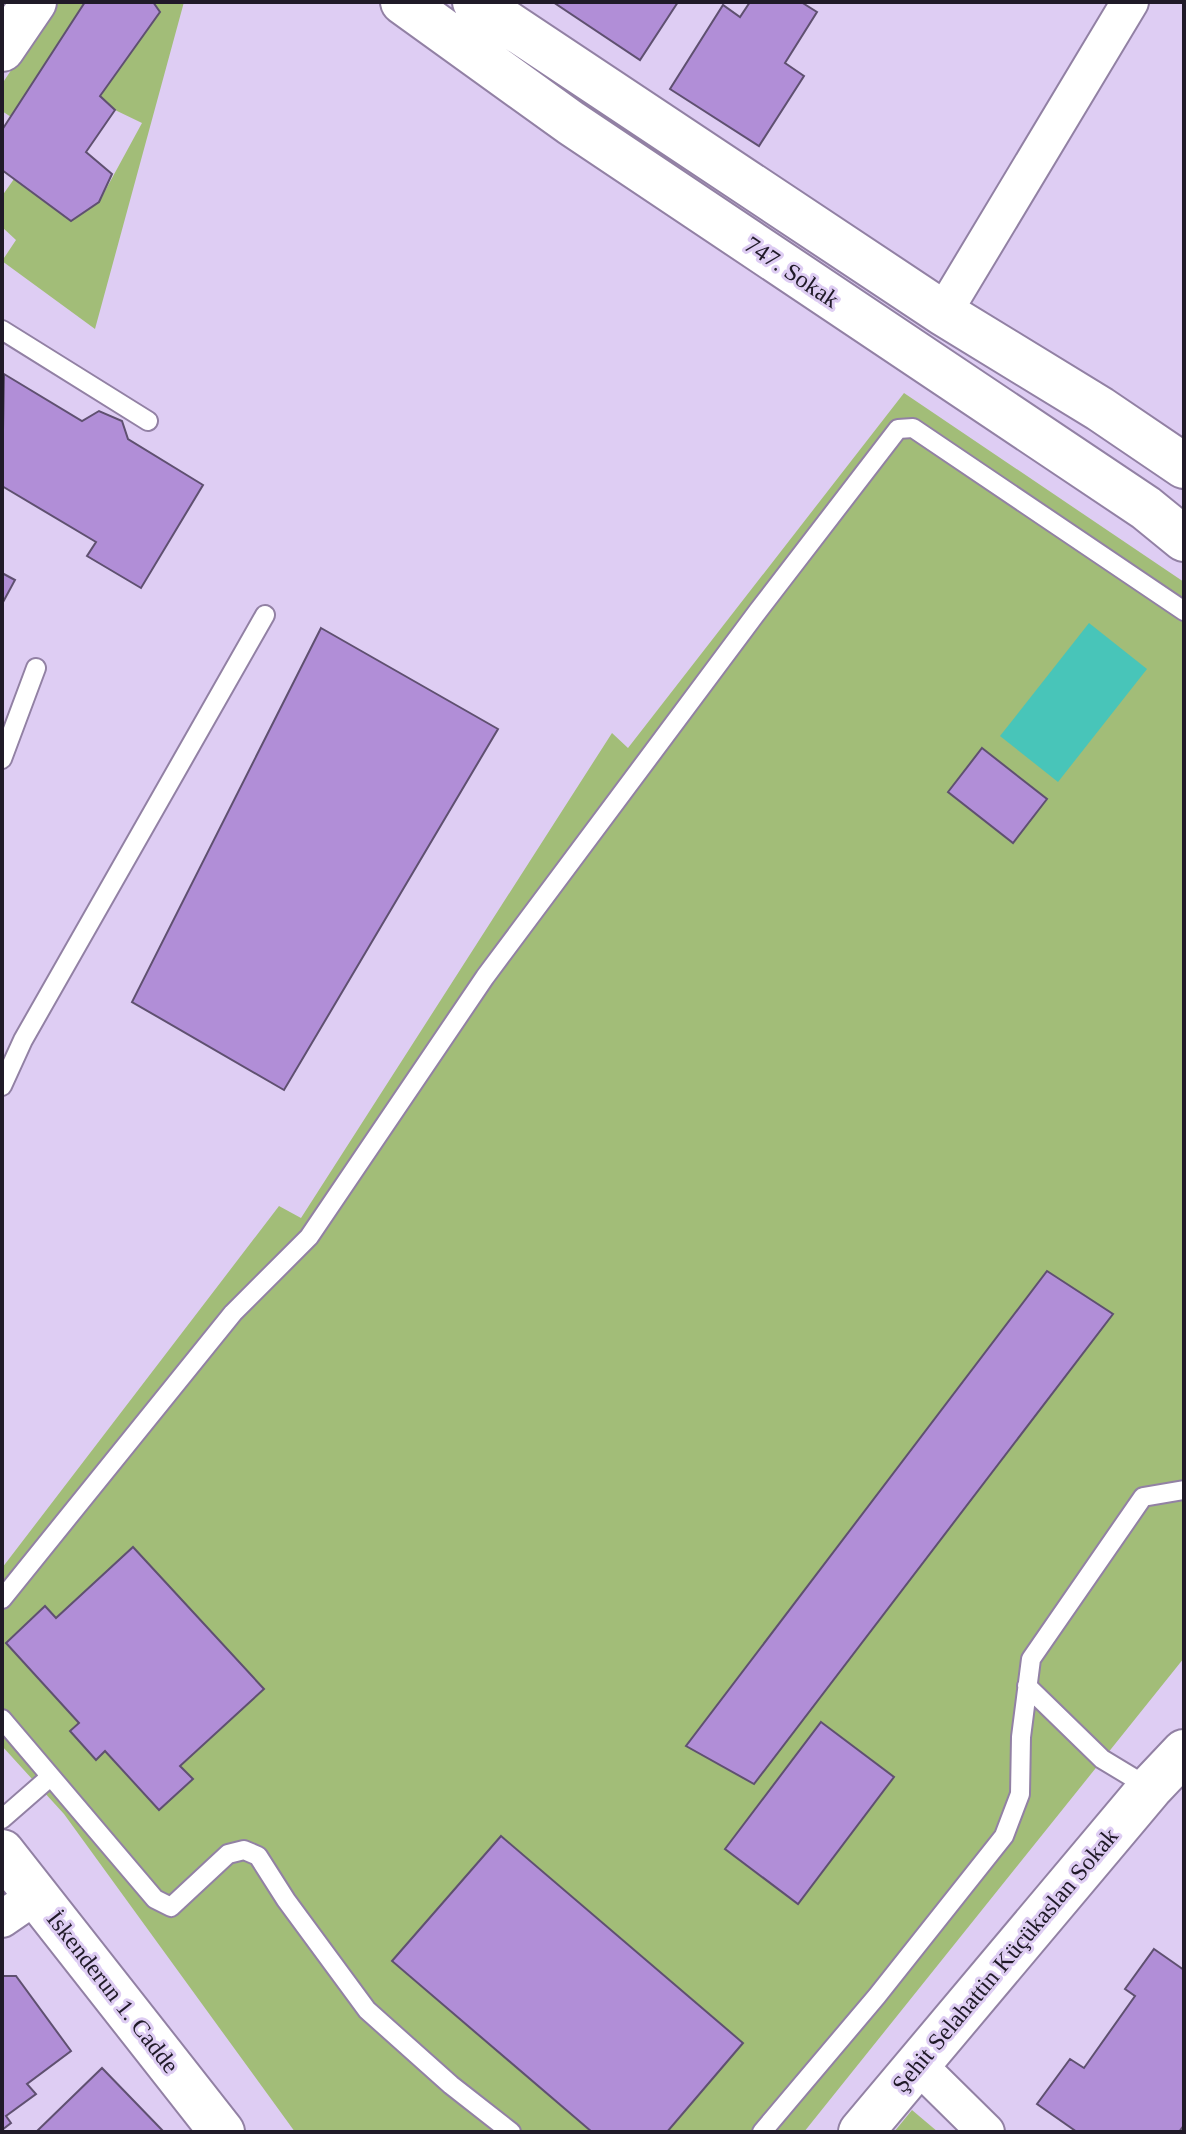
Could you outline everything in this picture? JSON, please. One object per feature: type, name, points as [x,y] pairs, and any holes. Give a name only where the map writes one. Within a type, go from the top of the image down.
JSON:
[{"type":"street","points":[[2,49],[34,2]]},
{"type":"street","name":"747. Sokak","points":[[403,2],[571,123],[1146,508],[1184,539]]},
{"type":"street","points":[[475,2],[943,313],[1100,409],[1184,466]]},
{"type":"street","points":[[943,313],[1130,2]]},
{"type":"street","name":"Şehit Selahattin Küçükaslan Sokak","points":[[1150,1788],[1184,1740]]},
{"type":"street","name":"Şehit Selahattin Küçükaslan Sokak","points":[[861,2132],[1150,1788],[1184,1752]]},
{"type":"street","name":"İskenderun 1. Cadde","points":[[2,1852],[222,2132]]},
{"type":"street","points":[[2,1919],[37,1895]]},
{"type":"street","points":[[917,2064],[986,2132]]},
{"type":"lane","points":[[2,330],[148,421]]},
{"type":"lane","points":[[2,1599],[233,1313],[309,1237],[485,977],[898,429],[913,428],[1184,611]]},
{"type":"lane","points":[[2,1086],[23,1040],[265,615]]},
{"type":"lane","points":[[2,759],[36,668]]},
{"type":"lane","points":[[762,2132],[877,1996],[1004,1836],[1020,1794],[1021,1737],[1031,1659],[1143,1497],[1184,1490]]},
{"type":"lane","points":[[1027,1686],[1102,1759],[1150,1788]]},
{"type":"lane","points":[[2,1719],[49,1778],[155,1899],[171,1907],[228,1854],[244,1850],[258,1856],[286,1900],[367,2010],[451,2085],[511,2132]]},
{"type":"lane","points":[[2,1819],[49,1778]]},
{"type":"shaded area","points":[[56,2],[85,2],[11,117],[2,111],[2,84]]},
{"type":"shaded area","points":[[153,2],[184,2],[95,329],[2,261],[16,240],[2,227],[2,196],[14,179],[71,221],[99,202],[142,123],[115,110],[100,96],[159,12]]},
{"type":"shaded area","points":[[904,393],[1184,582],[1184,1658],[804,2132],[295,2132],[64,1814],[2,1746],[2,1568],[279,1206],[301,1218],[612,733],[628,748]]},
{"type":"shaded area","points":[[1089,623],[1147,669],[1058,782],[1000,736]]},
{"type":"shaded area","points":[[912,2110],[938,2132],[894,2132]]},
{"type":"building","points":[[85,2],[153,2],[160,12],[100,96],[115,110],[86,152],[112,174],[99,202],[71,221],[2,170],[2,130]]},
{"type":"building","points":[[553,2],[678,2],[640,60]]},
{"type":"building","points":[[750,2],[801,2],[817,12],[785,63],[804,76],[759,146],[670,89],[723,5],[740,17]]},
{"type":"building","points":[[4,374],[82,421],[99,411],[122,421],[128,439],[203,485],[141,588],[87,556],[96,542],[2,486]]},
{"type":"building","points":[[2,573],[15,580],[2,604]]},
{"type":"building","points":[[321,628],[498,729],[284,1090],[132,1002]]},
{"type":"building","points":[[982,748],[1047,799],[1013,843],[948,792]]},
{"type":"building","points":[[1047,1271],[1113,1314],[754,1784],[686,1746]]},
{"type":"building","points":[[133,1547],[264,1689],[180,1766],[193,1779],[159,1810],[105,1751],[96,1760],[70,1731],[79,1723],[6,1643],[45,1606],[56,1618]]},
{"type":"building","points":[[821,1722],[894,1777],[798,1904],[725,1849]]},
{"type":"building","points":[[501,1836],[743,2043],[667,2132],[592,2132],[392,1961]]},
{"type":"building","points":[[1154,1949],[1184,1970],[1184,2125],[1179,2132],[1077,2132],[1037,2104],[1070,2059],[1084,2068],[1135,1996],[1125,1989]]},
{"type":"building","points":[[2,1976],[16,1976],[71,2051],[27,2084],[36,2094],[6,2116],[11,2123],[2,2130]]},
{"type":"building","points":[[102,2068],[164,2132],[36,2132]]}]
